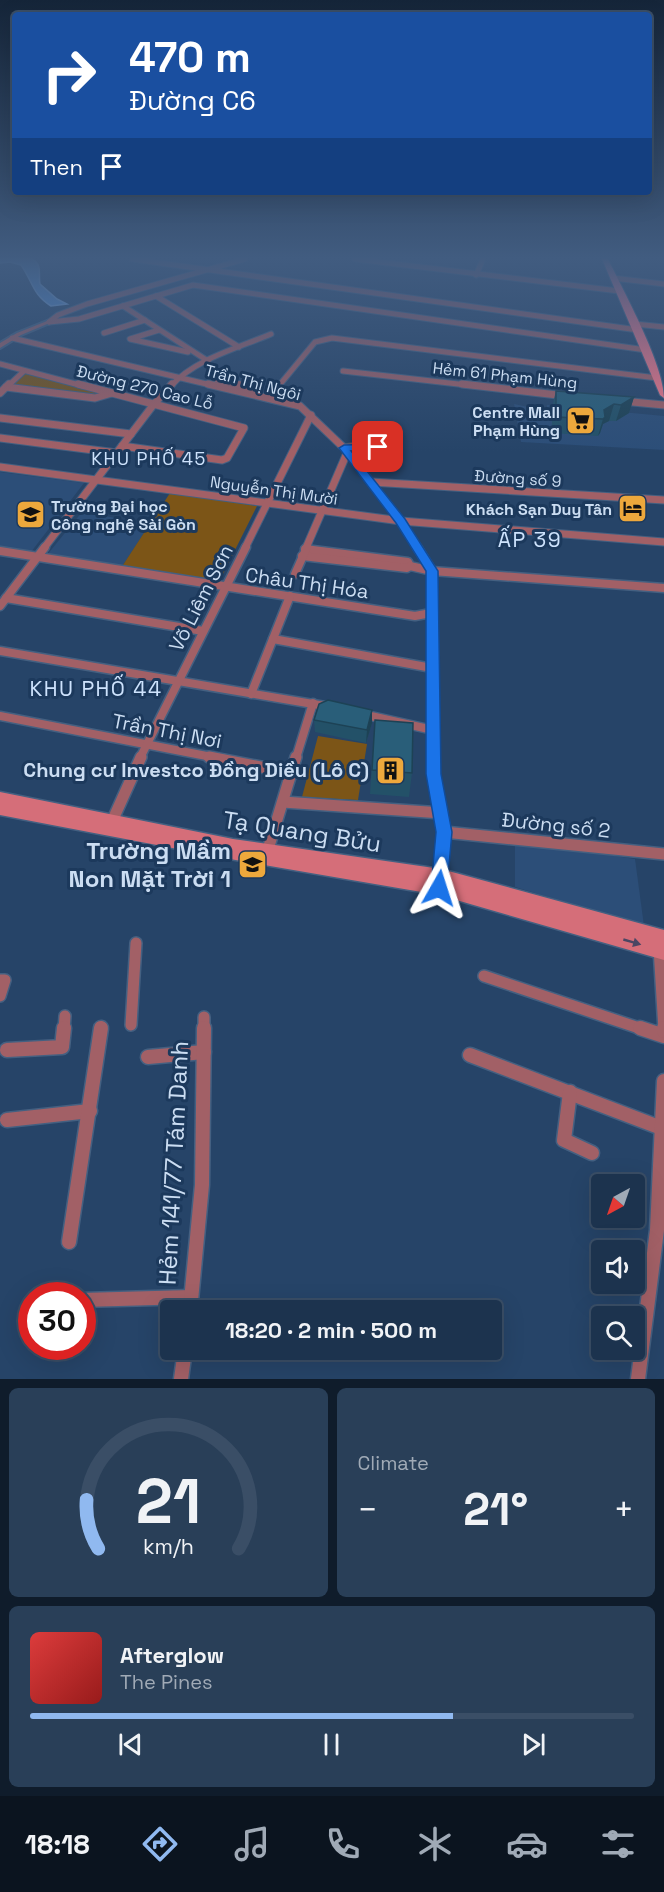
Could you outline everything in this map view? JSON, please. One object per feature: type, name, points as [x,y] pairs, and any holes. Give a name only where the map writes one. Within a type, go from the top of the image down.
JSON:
[{"type":"main road","points":[[635,323],[659,376],[664,395]]},
{"type":"main road","name":"Tạ Quang Bửu","points":[[0,798],[110,825]]},
{"type":"main road","name":"Tạ Quang Bửu","points":[[0,809],[110,825],[266,854],[440,882],[661,944]]},
{"type":"street","points":[[0,346],[19,333],[45,323]]},
{"type":"street","points":[[104,333],[134,323]]},
{"type":"street","points":[[150,323],[208,361]]},
{"type":"street","points":[[201,323],[239,347]]},
{"type":"street","points":[[457,323],[646,351]]},
{"type":"street","points":[[609,323],[664,327]]},
{"type":"street","points":[[159,330],[130,339],[194,353]]},
{"type":"street","name":"Trần Thị Ngôi","points":[[19,333],[257,389]]},
{"type":"street","points":[[0,606],[154,404],[179,377],[208,361],[271,334]]},
{"type":"street","name":"Trần Thị Ngôi","points":[[12,338],[300,406],[346,451],[401,521],[432,571]]},
{"type":"street","points":[[282,382],[315,342],[332,338],[659,376]]},
{"type":"street","name":"Đường 270 Cao Lỗ","points":[[0,364],[244,428],[227,458],[222,460],[122,446]]},
{"type":"street","points":[[0,393],[24,371]]},
{"type":"street","name":"Hẻm 61 Phạm Hùng","points":[[343,371],[571,396]]},
{"type":"street","points":[[6,387],[95,398],[103,398],[112,393]]},
{"type":"street","points":[[618,400],[664,405]]},
{"type":"street","name":"Võ Liêm Sơn","points":[[110,825],[202,631],[270,503],[311,415]]},
{"type":"street","points":[[0,418],[131,434]]},
{"type":"street","points":[[0,438],[117,453]]},
{"type":"street","points":[[296,574],[346,451],[398,448]]},
{"type":"street","name":"Nguyễn Thị Mười","points":[[0,467],[401,521],[664,542]]},
{"type":"street","name":"Đường số 9","points":[[370,482],[664,500]]},
{"type":"street","name":"Châu Thị Hóa","points":[[0,551],[415,616],[430,613]]},
{"type":"street","points":[[304,552],[407,568],[411,566],[432,571],[664,588]]},
{"type":"street","points":[[432,571],[430,613],[434,774],[444,832],[440,882]]},
{"type":"street","points":[[0,590],[9,595],[202,631]]},
{"type":"street","points":[[251,694],[290,596]]},
{"type":"street","points":[[273,639],[432,668]]},
{"type":"street","points":[[0,651],[313,703],[346,711]]},
{"type":"street","points":[[266,854],[313,703]]},
{"type":"street","points":[[357,713],[433,730]]},
{"type":"street","name":"Trần Thị Nơi","points":[[0,716],[292,773]]},
{"type":"street","points":[[283,802],[441,813]]},
{"type":"street","name":"Đường số 2","points":[[444,832],[664,854]]},
{"type":"street","points":[[131,1025],[136,943]]},
{"type":"street","points":[[484,976],[664,1033],[661,944]]},
{"type":"street","points":[[0,980],[5,980],[0,996]]},
{"type":"street","points":[[7,1050],[62,1047],[65,1016]]},
{"type":"street","name":"Hẻm 141/77 Tám Danh","points":[[191,1300],[202,1185],[204,1017]]},
{"type":"street","points":[[69,1242],[101,1028]]},
{"type":"street","points":[[148,1057],[204,1052]]},
{"type":"street","points":[[470,1054],[664,1129]]},
{"type":"street","points":[[638,1379],[647,1329],[662,1176],[664,1081]]},
{"type":"street","points":[[570,1092],[564,1140],[592,1154]]},
{"type":"street","points":[[8,1120],[90,1111]]},
{"type":"street","points":[[96,1301],[160,1303]]},
{"type":"street","points":[[181,1379],[184,1360]]},
{"type":"shaded area","points":[[22,374],[101,392],[100,395],[10,385]]},
{"type":"shaded area","points":[[514,404],[547,411],[547,405],[664,416],[664,450],[521,442]]},
{"type":"shaded area","name":"Trường Đại học Công nghệ Sài Gòn","points":[[0,472],[84,483],[31,552],[0,547]]},
{"type":"shaded area","points":[[170,493],[257,506],[218,584],[121,568]]},
{"type":"shaded area","points":[[82,512],[150,524],[121,568],[47,555]]},
{"type":"shaded area","points":[[318,736],[367,744],[358,800],[302,797]]},
{"type":"shaded area","points":[[515,841],[635,859],[644,926],[515,887]]},
{"type":"building","points":[[556,391],[634,397],[621,405],[614,404],[604,410],[603,419],[556,417]]},
{"type":"building","points":[[328,700],[372,710],[367,730],[314,720],[319,704]]},
{"type":"building","points":[[375,720],[413,723],[412,773],[372,770]]},
{"type":"place","name":"Centre Mall Phạm Hùng","points":[[581,421]]},
{"type":"place","name":"Khách Sạn Duy Tân","points":[[633,509]]},
{"type":"place","name":"Trường Đại học Công nghệ Sài Gòn","points":[[30,515]]},
{"type":"place","name":"Chung cư Investco Đồng Diều (Lô C)","points":[[390,770]]},
{"type":"place","name":"Trường Mầm Non Mặt Trời 1","points":[[252,865]]},
{"type":"district","name":"KHU PHỐ 45","points":[[149,459]]},
{"type":"district","name":"ẤP 39","points":[[530,540]]},
{"type":"district","name":"KHU PHỐ 44","points":[[96,689]]},
{"type":"route","points":[[378,447],[344,448],[401,521],[432,571],[430,613],[434,774],[444,832],[439,888]]}]
